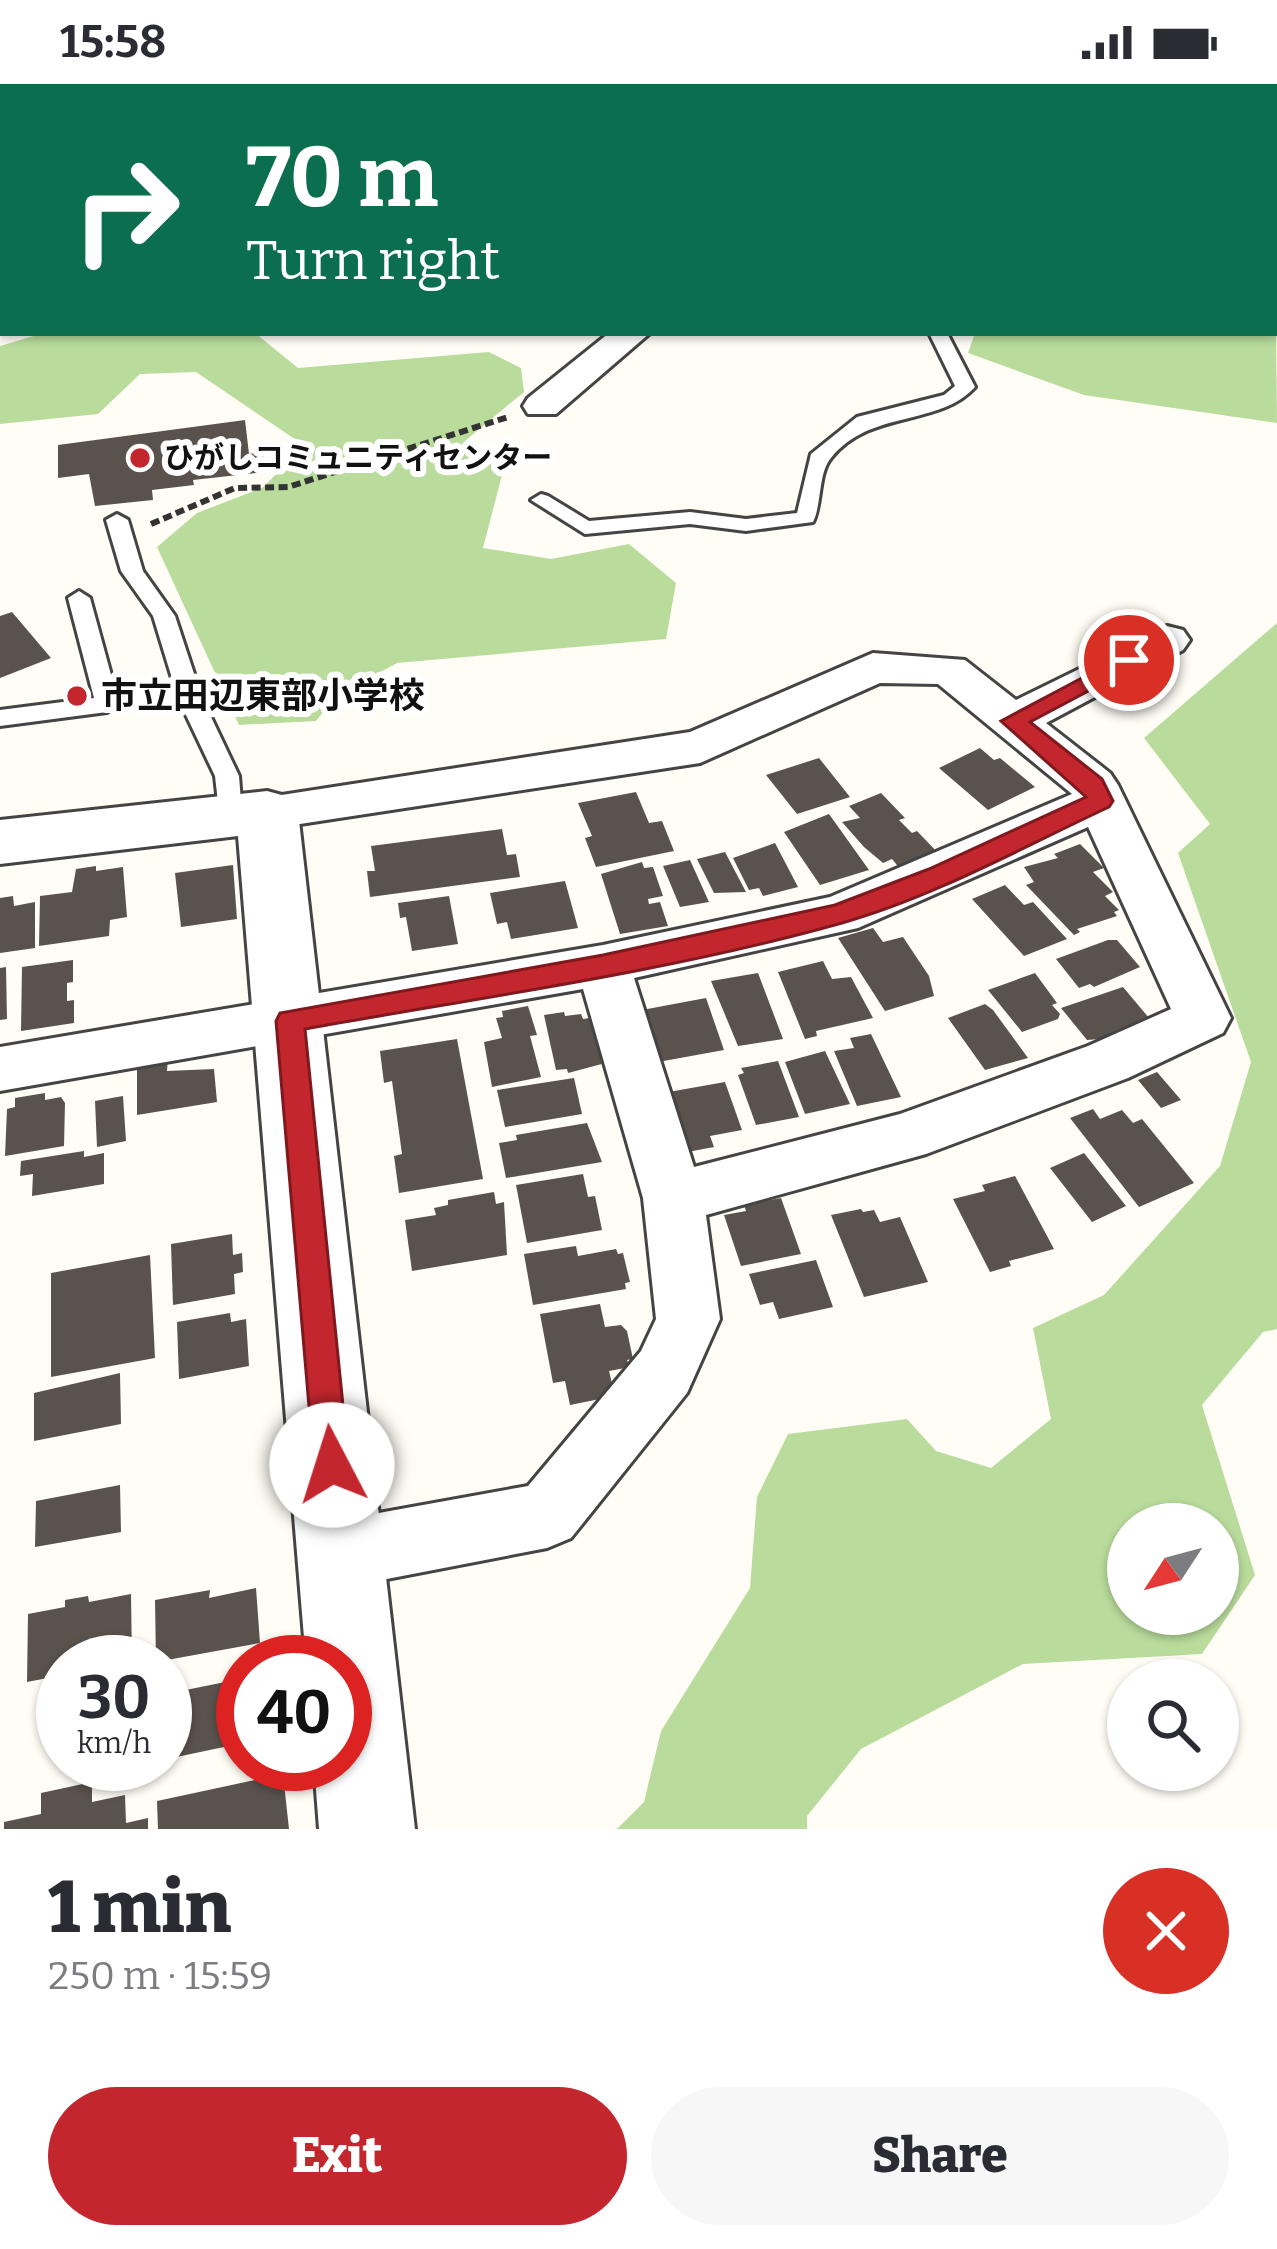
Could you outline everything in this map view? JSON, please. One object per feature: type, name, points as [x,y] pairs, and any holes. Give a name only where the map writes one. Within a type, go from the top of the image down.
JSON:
[{"type":"street","points":[[542,406],[628,336]]},
{"type":"street","points":[[1013,721],[1167,640]]},
{"type":"street","points":[[0,842],[248,813],[700,746],[873,668],[949,670],[1093,785],[1203,1018],[1108,1062],[905,1137],[673,1198]]},
{"type":"street","points":[[0,1069],[603,965],[839,914],[1100,801]]},
{"type":"street","points":[[248,813],[290,1021],[367,1829]]},
{"type":"street","points":[[340,1554],[547,1514],[664,1372],[688,1319],[673,1198],[603,965]]},
{"type":"lane","points":[[541,500],[585,528],[690,518],[746,525],[806,518],[818,458],[864,422],[951,399],[965,387],[940,336]]},
{"type":"lane","points":[[119,528],[132,571],[164,616],[190,698],[248,813]]},
{"type":"lane","points":[[0,718],[107,704],[79,598]]},
{"type":"path","points":[[119,528],[235,488],[288,488],[542,406]]},
{"type":"green space","points":[[34,336],[259,336],[298,368],[489,352],[521,368],[524,392],[466,440],[502,475],[483,548],[551,559],[629,544],[676,583],[666,639],[397,663],[336,696],[316,721],[239,725],[157,547],[197,513],[262,488],[305,446],[196,372],[140,374],[98,414],[0,424],[0,346]]},
{"type":"green space","points":[[974,336],[1276,336],[1277,423],[1084,395],[968,353]]},
{"type":"green space","points":[[1277,623],[1277,1329],[1263,1332],[1202,1405],[1233,1503],[1107,1503],[1107,1635],[1215,1635],[1202,1654],[1023,1664],[861,1749],[807,1816],[807,1829],[617,1829],[644,1802],[661,1731],[750,1588],[757,1497],[788,1434],[907,1419],[936,1451],[991,1468],[1051,1419],[1033,1328],[1104,1295],[1220,1166],[1251,1062],[1178,853],[1210,824],[1144,738]]},
{"type":"green space","points":[[1239,1524],[1255,1575],[1239,1599]]},
{"type":"building","name":"ひがしコミュニティセンター","points":[[245,420],[249,454],[263,452],[265,472],[193,480],[194,485],[152,490],[153,500],[95,506],[89,474],[58,478],[58,445]]},
{"type":"building","points":[[12,612],[51,658],[0,678],[0,616]]},
{"type":"building","points":[[980,748],[1035,787],[988,810],[939,768]]},
{"type":"building","points":[[819,758],[850,797],[797,814],[766,775]]},
{"type":"building","points":[[636,792],[649,823],[662,821],[674,851],[596,867],[585,838],[592,836],[578,803]]},
{"type":"building","points":[[881,793],[905,818],[899,820],[939,854],[901,870],[892,859],[883,863],[864,847],[842,822],[860,818],[849,806]]},
{"type":"building","points":[[829,814],[869,870],[820,885],[784,832]]},
{"type":"building","points":[[502,829],[507,855],[516,854],[520,877],[370,897],[367,871],[375,871],[371,846]]},
{"type":"building","points":[[775,843],[798,887],[763,896],[759,888],[749,890],[733,858]]},
{"type":"building","points":[[1080,844],[1104,868],[1093,872],[1113,892],[1105,896],[1119,910],[1114,912],[1117,916],[1077,929],[1080,932],[1074,935],[1026,885],[1034,882],[1024,867],[1058,858],[1054,854]]},
{"type":"building","points":[[725,852],[746,892],[714,893],[697,859]]},
{"type":"building","points":[[690,860],[709,902],[680,907],[663,866]]},
{"type":"building","points":[[642,862],[644,868],[653,867],[663,896],[648,899],[649,904],[660,902],[668,926],[620,934],[601,874]]},
{"type":"building","points":[[233,865],[237,919],[181,927],[175,873]]},
{"type":"building","points":[[96,866],[96,871],[123,867],[127,917],[110,920],[109,936],[39,946],[40,896],[72,892],[76,869]]},
{"type":"building","points":[[565,881],[578,928],[511,939],[507,922],[497,924],[490,893]]},
{"type":"building","points":[[1005,885],[1024,905],[1033,902],[1067,939],[1024,956],[972,899]]},
{"type":"building","points":[[13,896],[14,906],[35,902],[35,948],[0,953],[0,898]]},
{"type":"building","points":[[449,896],[458,944],[412,951],[406,917],[400,918],[398,903]]},
{"type":"building","points":[[873,928],[883,942],[903,937],[929,976],[934,996],[885,1011],[838,938]]},
{"type":"building","points":[[1117,940],[1140,967],[1094,987],[1079,988],[1056,959]]},
{"type":"building","points":[[73,960],[67,1001],[74,1000],[74,1023],[21,1031],[22,967]]},
{"type":"building","points":[[823,961],[832,979],[851,977],[873,1018],[816,1031],[817,1036],[805,1039],[778,972]]},
{"type":"building","points":[[6,967],[7,1019],[0,1020],[0,968]]},
{"type":"building","points":[[758,973],[783,1039],[738,1046],[711,981]]},
{"type":"building","points":[[1035,973],[1060,1014],[1058,1019],[1022,1032],[988,990]]},
{"type":"building","points":[[1123,987],[1149,1018],[1100,1039],[1087,1040],[1061,1008]]},
{"type":"building","points":[[706,998],[724,1050],[658,1062],[642,1010]]},
{"type":"building","points":[[985,1004],[1028,1058],[985,1070],[948,1018]]},
{"type":"building","points":[[528,1006],[537,1035],[530,1036],[541,1077],[492,1087],[484,1042],[502,1038],[496,1018],[503,1017],[502,1011]]},
{"type":"building","points":[[564,1012],[565,1016],[581,1014],[583,1019],[603,1016],[613,1061],[568,1073],[567,1069],[556,1070],[544,1015]]},
{"type":"building","points":[[871,1034],[901,1097],[857,1106],[834,1051],[854,1048],[850,1038]]},
{"type":"building","points":[[457,1039],[483,1179],[399,1193],[394,1156],[402,1154],[392,1081],[384,1083],[380,1051]]},
{"type":"building","points":[[825,1051],[850,1104],[805,1114],[785,1062]]},
{"type":"building","points":[[168,1057],[167,1071],[214,1069],[217,1102],[137,1115],[137,1061]]},
{"type":"building","points":[[778,1061],[799,1117],[756,1125],[738,1075],[744,1073],[741,1068]]},
{"type":"building","points":[[1157,1072],[1181,1100],[1161,1108],[1138,1080]]},
{"type":"building","points":[[574,1078],[582,1114],[505,1127],[497,1090]]},
{"type":"building","points":[[725,1082],[742,1130],[710,1136],[714,1147],[682,1153],[663,1093]]},
{"type":"building","points":[[45,1093],[45,1100],[61,1097],[65,1103],[64,1146],[5,1156],[7,1109],[15,1107],[15,1098]]},
{"type":"building","points":[[123,1096],[126,1141],[97,1147],[95,1101]]},
{"type":"building","points":[[1093,1109],[1100,1119],[1122,1110],[1133,1123],[1142,1119],[1194,1183],[1139,1207],[1070,1118]]},
{"type":"building","points":[[587,1123],[602,1162],[506,1178],[499,1143],[517,1140],[516,1135]]},
{"type":"building","points":[[84,1151],[84,1157],[104,1153],[104,1184],[32,1196],[33,1174],[20,1176],[21,1161]]},
{"type":"building","points":[[1084,1153],[1126,1206],[1092,1222],[1050,1168]]},
{"type":"building","points":[[583,1174],[588,1197],[595,1196],[602,1230],[527,1243],[516,1185]]},
{"type":"building","points":[[1015,1176],[1054,1249],[1009,1261],[1011,1266],[990,1272],[953,1199],[985,1191],[982,1185]]},
{"type":"building","points":[[494,1192],[496,1204],[504,1202],[507,1255],[412,1271],[405,1220],[436,1215],[434,1208],[448,1205],[448,1200]]},
{"type":"building","points":[[781,1198],[801,1254],[741,1266],[724,1215],[746,1211],[744,1205]]},
{"type":"building","points":[[874,1210],[880,1222],[900,1217],[928,1282],[864,1297],[831,1215]]},
{"type":"building","points":[[232,1234],[233,1255],[242,1253],[243,1272],[234,1274],[235,1294],[173,1305],[171,1244]]},
{"type":"building","points":[[576,1246],[578,1256],[616,1249],[623,1253],[630,1282],[625,1283],[626,1289],[533,1305],[524,1254]]},
{"type":"building","points":[[150,1255],[155,1358],[51,1377],[51,1273]]},
{"type":"building","points":[[816,1260],[833,1307],[779,1319],[773,1302],[760,1305],[749,1274]]},
{"type":"building","points":[[600,1304],[605,1327],[621,1325],[627,1331],[633,1359],[627,1360],[630,1367],[609,1371],[615,1396],[570,1405],[565,1381],[553,1383],[540,1314]]},
{"type":"building","points":[[230,1313],[231,1322],[246,1319],[249,1366],[179,1379],[177,1322]]},
{"type":"building","points":[[120,1373],[121,1424],[34,1441],[34,1393]]},
{"type":"building","points":[[120,1485],[121,1532],[35,1547],[36,1501]]},
{"type":"building","points":[[256,1588],[259,1635],[216,1635],[216,1651],[192,1655],[192,1635],[156,1635],[155,1600],[210,1590],[209,1598]]},
{"type":"building","points":[[131,1594],[132,1635],[36,1635],[36,1680],[27,1682],[28,1614],[65,1607],[65,1600],[88,1596],[89,1602]]},
{"type":"building","points":[[216,1684],[216,1749],[192,1754],[192,1689]]},
{"type":"building","points":[[216,1788],[285,1791],[289,1829],[158,1829],[157,1801]]},
{"type":"building","points":[[92,1791],[92,1802],[125,1795],[126,1823],[148,1818],[148,1829],[4,1829],[4,1822],[41,1814],[41,1793]]},
{"type":"place","name":"ひがしコミュニティセンター","points":[[140,458]]},
{"type":"place","name":"市立田辺東部小学校","points":[[77,696]]},
{"type":"route","points":[[332,1465],[290,1021],[603,965],[839,914],[938,875],[1100,801],[1093,785],[1013,721],[1129,660]]}]
